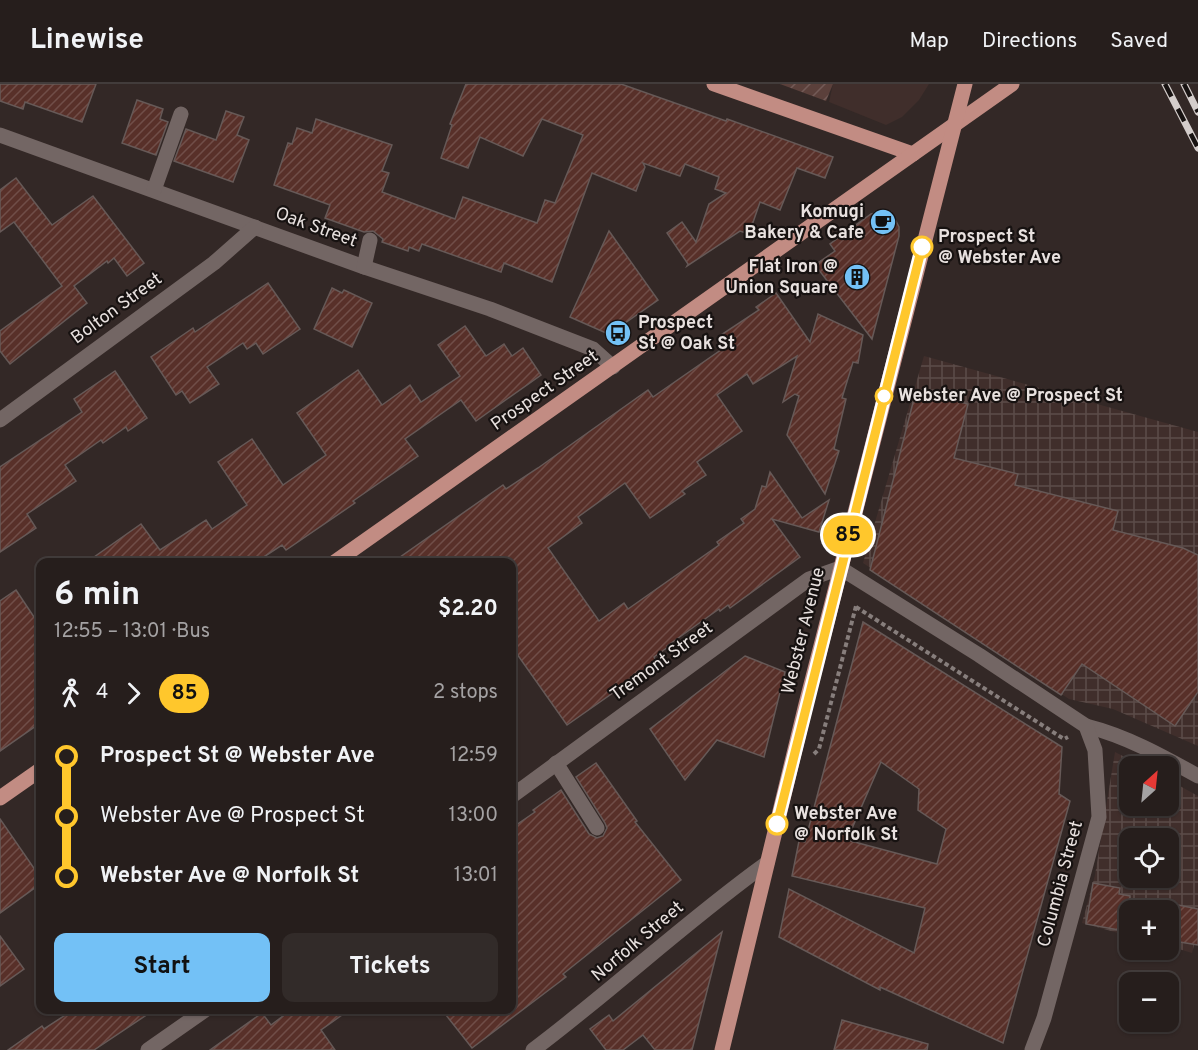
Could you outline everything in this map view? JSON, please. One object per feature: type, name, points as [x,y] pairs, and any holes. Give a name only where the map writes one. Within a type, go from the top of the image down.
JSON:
[{"type":"main road","points":[[714,84],[913,154]]},
{"type":"main road","name":"Webster Avenue","points":[[722,1050],[840,568],[964,84]]},
{"type":"main road","name":"Prospect Street","points":[[341,558],[1012,84]]},
{"type":"main road","points":[[0,798],[36,773]]},
{"type":"street","points":[[154,190],[181,114]]},
{"type":"street","name":"Oak Street","points":[[0,135],[364,267],[490,309],[593,349],[613,367]]},
{"type":"street","name":"Bolton Street","points":[[0,420],[214,263],[255,227]]},
{"type":"street","points":[[364,267],[370,240]]},
{"type":"street","points":[[840,568],[979,654],[1086,726],[1107,731],[1160,754],[1198,776]]},
{"type":"street","name":"Tremont Street","points":[[516,793],[809,579],[840,568]]},
{"type":"street","name":"Columbia Street","points":[[1032,1050],[1044,1018],[1099,817],[1095,750],[1086,726]]},
{"type":"street","points":[[556,763],[597,828]]},
{"type":"street","name":"Norfolk Street","points":[[533,1050],[581,1014],[735,886],[767,863]]},
{"type":"street","points":[[148,1050],[199,1014]]},
{"type":"path","points":[[856,607],[1064,739],[1086,726]]},
{"type":"shaded area","points":[[780,84],[833,84],[826,101]]},
{"type":"shaded area","points":[[833,84],[929,84],[919,100],[902,117],[886,125],[829,102]]},
{"type":"shaded area","points":[[924,356],[1198,432],[1198,746],[1113,709],[1069,699],[863,563]]},
{"type":"shaded area","points":[[1115,752],[1123,756],[1119,756],[1119,816],[1179,816],[1179,786],[1198,796],[1198,930],[1192,953],[1179,949],[1179,900],[1119,900],[1119,933],[1082,923],[1095,875]]},
{"type":"building","points":[[0,84],[96,84],[82,122],[25,102],[23,109],[0,101]]},
{"type":"building","points":[[466,84],[621,84],[833,157],[825,178],[797,168],[780,210],[760,202],[749,234],[740,231],[687,266],[688,264],[667,233],[682,222],[696,242],[709,204],[726,193],[715,189],[719,177],[685,164],[680,176],[643,163],[645,167],[636,191],[592,173],[552,282],[504,263],[501,272],[422,244],[419,251],[409,247],[408,251],[382,242],[383,239],[373,231],[364,232],[325,218],[330,205],[274,185],[288,143],[292,144],[297,128],[312,133],[316,119],[392,145],[382,171],[389,173],[382,192],[455,219],[463,197],[537,223],[545,200],[555,203],[583,135],[542,119],[523,156],[480,137],[468,168],[441,158],[452,125],[450,124]]},
{"type":"building","points":[[137,100],[163,109],[160,119],[168,122],[156,155],[122,143]]},
{"type":"building","points":[[226,111],[244,117],[237,135],[249,140],[233,182],[174,161],[186,129],[216,140]]},
{"type":"building","points":[[16,178],[52,225],[93,196],[144,263],[127,276],[114,258],[108,263],[107,261],[74,286],[87,303],[10,364],[0,351],[0,331],[62,286],[14,222],[0,232],[0,190]]},
{"type":"building","name":"Flat Iron @ Union Square","points":[[880,212],[896,221],[899,236],[872,339],[815,265],[835,251],[830,244],[871,214]]},
{"type":"building","points":[[609,231],[658,300],[612,332],[606,333],[570,317]]},
{"type":"building","points":[[268,283],[300,329],[263,354],[256,343],[247,349],[243,343],[207,367],[219,384],[190,403],[182,391],[176,395],[151,357],[193,328],[195,332]]},
{"type":"building","points":[[332,288],[342,293],[344,290],[372,303],[352,347],[314,329]]},
{"type":"building","points":[[776,293],[810,342],[818,314],[863,335],[858,363],[853,362],[842,398],[846,399],[834,449],[839,451],[825,494],[787,435],[799,396],[795,394],[783,402],[797,356],[753,384],[747,374],[717,395],[742,431],[697,462],[706,475],[682,491],[685,494],[650,518],[625,483],[578,517],[582,523],[548,548],[599,621],[624,603],[628,609],[719,545],[717,542],[744,523],[741,519],[755,509],[762,486],[766,487],[770,472],[802,518],[829,500],[819,532],[772,519],[800,557],[730,608],[728,605],[720,611],[719,609],[667,646],[654,657],[657,662],[567,725],[516,653],[516,558],[399,558],[503,485],[506,489],[538,468],[648,390],[653,397],[725,347],[718,337],[759,310],[756,307]]},
{"type":"building","points":[[465,326],[486,356],[504,344],[512,356],[523,348],[541,375],[476,421],[461,400],[405,439],[418,456],[286,550],[282,545],[262,558],[93,558],[141,524],[160,550],[206,520],[212,529],[247,505],[218,462],[252,439],[283,485],[326,455],[297,413],[358,370],[382,405],[410,385],[421,402],[460,376],[438,345]]},
{"type":"building","points":[[115,371],[147,418],[128,431],[126,427],[103,443],[101,440],[65,465],[76,481],[27,514],[36,528],[0,552],[0,467],[82,412],[74,399]]},
{"type":"building","points":[[916,391],[968,404],[954,458],[1018,474],[1015,485],[1118,511],[1113,530],[1183,548],[1198,555],[1198,692],[1175,726],[1082,664],[1061,695],[870,570]]},
{"type":"building","points":[[16,590],[36,620],[36,726],[0,751],[0,601]]},
{"type":"building","points":[[863,622],[1062,747],[1059,794],[1070,801],[1003,1043],[880,987],[880,990],[779,937],[789,889],[914,953],[925,908],[792,876],[799,841],[805,842]],"holes":[[[881,762],[919,789],[918,810],[946,829],[937,864],[847,840]]]},
{"type":"building","points":[[745,656],[785,672],[764,757],[717,740],[685,780],[650,729]]},
{"type":"building","points":[[596,763],[637,821],[635,822],[681,880],[563,974],[566,977],[472,1048],[445,1014],[516,1014],[516,825],[561,790],[589,834],[597,838],[603,836],[607,828],[576,777]]},
{"type":"building","points":[[0,819],[36,871],[36,887],[0,913]]},
{"type":"building","points":[[1093,883],[1120,888],[1119,894],[1130,896],[1130,900],[1119,900],[1119,930],[1086,924]]},
{"type":"building","points":[[1179,905],[1198,909],[1198,945],[1179,942]]},
{"type":"building","points":[[722,932],[692,1050],[655,1050],[643,1035],[623,1050],[606,1050],[590,1029],[609,1015],[613,1021]]},
{"type":"building","points":[[0,936],[24,969],[0,986]]},
{"type":"building","points":[[67,1014],[148,1014],[94,1050],[8,1050],[42,1026],[44,1029]]},
{"type":"building","points":[[261,1014],[271,1025],[286,1014],[343,1014],[321,1030],[335,1050],[210,1050]]},
{"type":"building","points":[[842,1020],[928,1044],[927,1050],[834,1050]]},
{"type":"railway","points":[[1165,84],[1198,148]]},
{"type":"railway","points":[[1184,84],[1198,112]]},
{"type":"bus line","name":"85","points":[[777,824],[922,247]]},
{"type":"place","name":"Komugi Bakery & Cafe","points":[[883,222]]},
{"type":"place","name":"Prospect St @ Webster Ave","points":[[922,247]]},
{"type":"place","name":"Flat Iron @ Union Square","points":[[857,277]]},
{"type":"place","name":"Prospect St @ Oak St","points":[[618,333]]},
{"type":"place","name":"Webster Ave @ Prospect St","points":[[884,396]]},
{"type":"place","name":"Webster Ave @ Norfolk St","points":[[777,824]]}]
